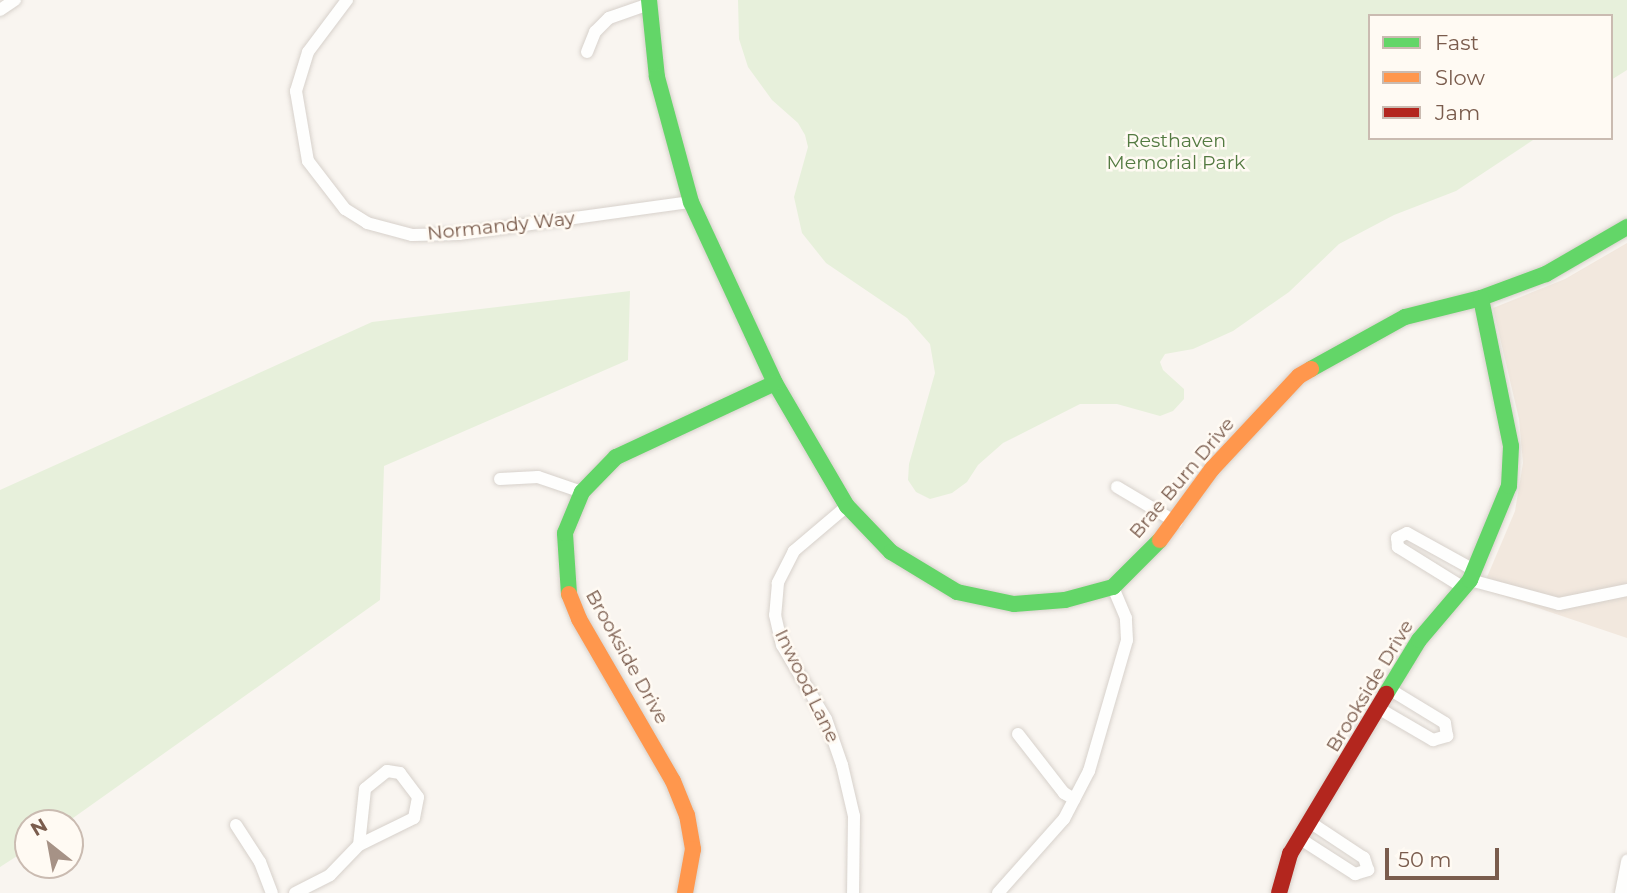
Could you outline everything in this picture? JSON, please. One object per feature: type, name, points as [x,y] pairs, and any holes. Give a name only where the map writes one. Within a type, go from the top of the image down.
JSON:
[{"type":"street","points":[[0,10],[15,0]]},
{"type":"street","name":"Normandy Way","points":[[347,0],[308,52],[296,91],[308,161],[345,209],[367,223],[412,235],[459,234],[691,202]]},
{"type":"street","points":[[587,52],[595,32],[609,18],[649,2],[666,122],[691,202],[775,383],[847,506],[891,552],[957,592],[1014,604],[1065,600],[1113,587],[1126,618],[1127,640],[1100,740],[1074,799],[1028,864],[998,893]]},
{"type":"street","name":"Brae Burn Drive","points":[[1113,587],[1176,522],[1212,469],[1299,376],[1405,317],[1481,298],[1546,274],[1627,228]]},
{"type":"street","name":"Brookside Drive","points":[[1279,893],[1308,821],[1419,640],[1469,579],[1509,486],[1511,446],[1481,298]]},
{"type":"street","name":"Brookside Drive","points":[[685,893],[693,849],[683,805],[590,640],[566,585],[565,533],[582,492],[616,457],[775,383]]},
{"type":"street","points":[[500,480],[538,477],[582,492]]},
{"type":"street","points":[[1117,487],[1176,522]]},
{"type":"street","name":"Inwood Lane","points":[[847,506],[794,551],[778,583],[775,615],[782,645],[826,719],[840,755],[854,816],[853,893]]},
{"type":"street","points":[[1469,579],[1407,533],[1397,538],[1398,547],[1469,579],[1559,604],[1627,590]]},
{"type":"street","points":[[1378,708],[1433,740],[1447,736],[1445,723],[1389,689]]},
{"type":"street","points":[[1018,734],[1064,793],[1074,799]]},
{"type":"street","points":[[295,893],[330,875],[359,845],[414,818],[418,797],[400,773],[387,771],[365,789],[359,845]]},
{"type":"street","points":[[1299,838],[1355,874],[1368,870],[1364,858],[1308,821]]},
{"type":"street","points":[[236,825],[260,862],[272,893]]},
{"type":"street","points":[[1621,893],[1627,860]]},
{"type":"shaded area","points":[[1627,243],[1627,638],[1482,589],[1515,511],[1523,463],[1519,419],[1493,308],[1565,279]]},
{"type":"green space","name":"Resthaven Memorial Park","points":[[738,0],[1627,0],[1627,70],[1613,79],[1613,14],[1368,14],[1368,140],[1533,140],[1456,191],[1394,215],[1339,244],[1289,292],[1233,331],[1193,349],[1165,354],[1160,362],[1163,370],[1184,389],[1184,399],[1173,411],[1160,416],[1117,404],[1080,404],[1003,443],[978,465],[967,482],[952,493],[930,499],[916,492],[908,480],[909,464],[935,373],[930,344],[907,318],[826,263],[802,233],[794,197],[808,147],[805,135],[798,123],[772,100],[748,67],[739,39]]},
{"type":"green space","points":[[630,291],[628,360],[384,466],[380,600],[84,810],[14,809],[14,858],[0,867],[0,490],[372,322]]},
{"type":"traffic: fast","points":[[649,0],[657,77],[691,202],[775,383],[847,506],[891,552],[957,592],[1014,604],[1065,600],[1113,587],[1160,540]]},
{"type":"traffic: fast","points":[[1311,369],[1405,317],[1481,298],[1546,274],[1627,227]]},
{"type":"traffic: fast","points":[[1386,694],[1419,640],[1470,580],[1509,486],[1511,446],[1481,298]]},
{"type":"traffic: fast","points":[[569,594],[565,533],[582,492],[616,457],[775,383]]},
{"type":"traffic: slow","points":[[1160,540],[1212,469],[1299,376],[1311,369]]},
{"type":"traffic: slow","points":[[569,594],[579,619],[673,781],[687,815],[693,849],[685,893]]},
{"type":"traffic: jam","points":[[1279,893],[1290,854],[1386,694]]}]
